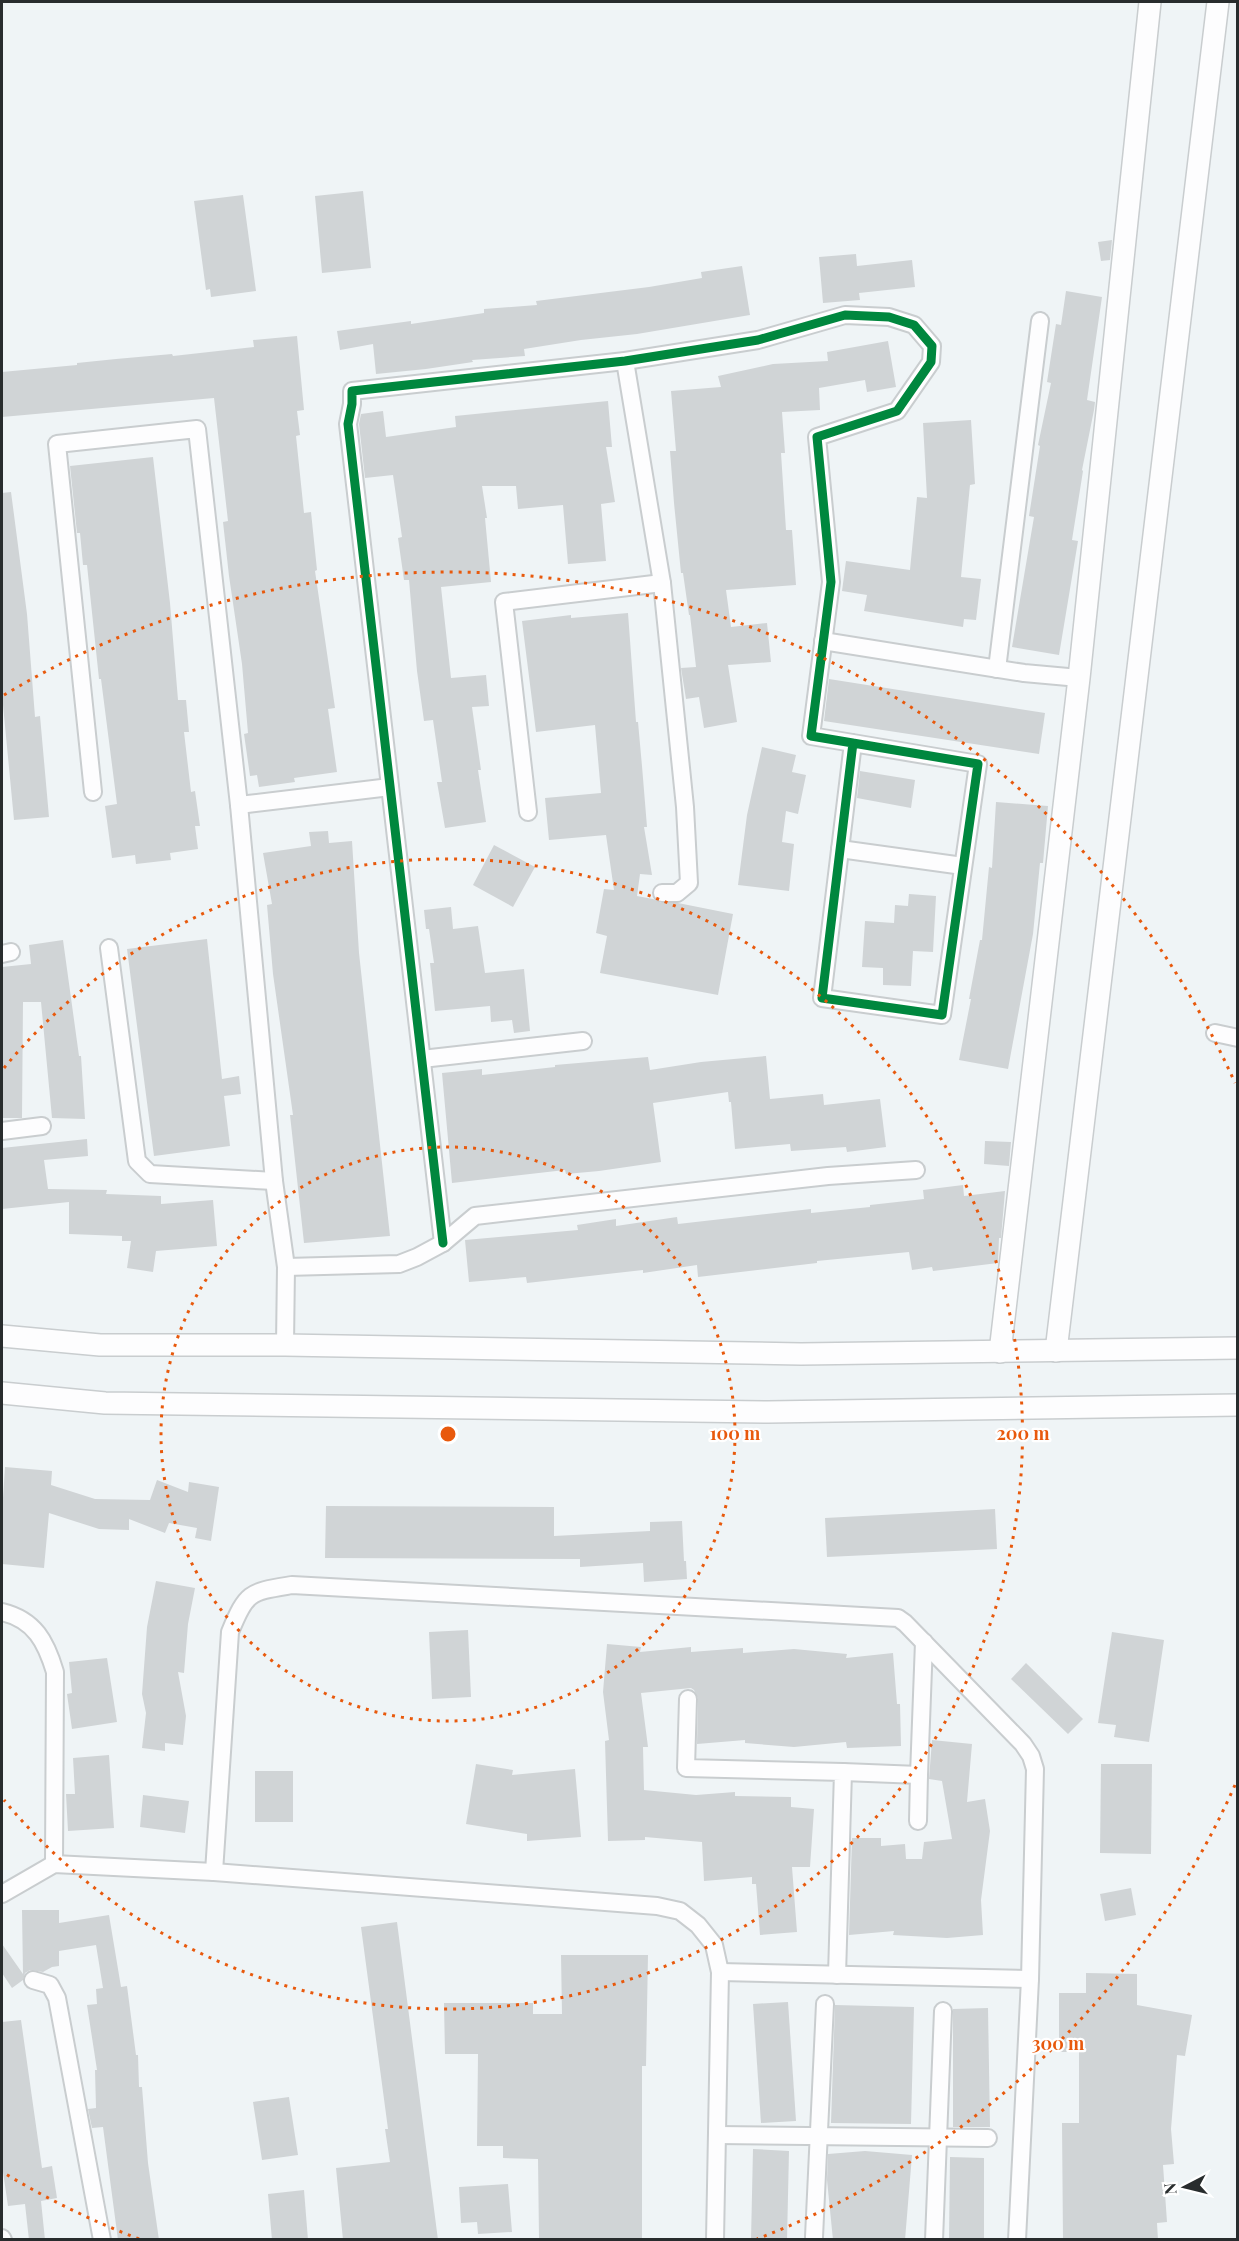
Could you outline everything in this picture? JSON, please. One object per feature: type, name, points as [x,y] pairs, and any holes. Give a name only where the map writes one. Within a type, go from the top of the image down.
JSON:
[{"type":"street","points":[[1000,1352],[1079,678],[1150,2]]},
{"type":"street","points":[[1056,1351],[1218,2]]},
{"type":"street","points":[[443,1243],[348,424],[352,392],[625,361],[758,340],[845,315],[889,317],[914,325],[932,346],[931,362],[897,411],[817,437],[831,582],[811,736],[853,743],[978,764],[942,1016],[822,998],[853,743]]},
{"type":"street","points":[[998,669],[1040,321]]},
{"type":"street","points":[[625,361],[662,583],[685,807],[689,883],[677,893],[662,893]]},
{"type":"street","points":[[93,792],[57,444],[197,429],[239,805],[274,1180],[286,1267],[285,1345]]},
{"type":"street","points":[[528,812],[504,602],[662,583]]},
{"type":"street","points":[[823,641],[998,669],[1079,678]]},
{"type":"street","points":[[239,805],[390,787]]},
{"type":"street","points":[[840,849],[963,866]]},
{"type":"street","points":[[109,948],[137,1161],[150,1174],[274,1180]]},
{"type":"street","points":[[1215,1033],[1238,1038]]},
{"type":"street","points":[[422,1059],[583,1041]]},
{"type":"street","points":[[2,1131],[42,1126]]},
{"type":"street","points":[[286,1267],[399,1264],[443,1243],[475,1216],[828,1176],[916,1170]]},
{"type":"street","points":[[2,1336],[100,1345],[285,1345],[801,1354],[1238,1348]]},
{"type":"street","points":[[2,1393],[105,1402],[768,1412],[1238,1405]]},
{"type":"street","points":[[214,1872],[230,1632],[239,1609],[255,1591],[291,1585],[898,1618],[1023,1744],[1031,1756],[1035,1769],[1030,1979],[1017,2240]]},
{"type":"street","points":[[2,1612],[30,1624],[47,1646],[55,1672],[54,1864]]},
{"type":"street","points":[[918,1821],[924,1642]]},
{"type":"street","points":[[688,1699],[686,1768],[919,1775]]},
{"type":"street","points":[[837,1975],[843,1772]]},
{"type":"street","points":[[2,1894],[54,1864],[214,1872],[657,1906],[680,1911],[698,1925],[714,1945],[720,1972],[716,2240]]},
{"type":"street","points":[[720,1972],[1030,1979]]},
{"type":"street","points":[[33,1980],[50,1985],[57,1998],[102,2240]]},
{"type":"street","points":[[814,2237],[825,2004]]},
{"type":"street","points":[[934,2240],[943,2011]]},
{"type":"street","points":[[717,2135],[988,2138]]},
{"type":"building","points":[[363,191],[371,268],[322,273],[315,196]]},
{"type":"building","points":[[243,195],[256,291],[211,297],[210,289],[206,290],[194,201]]},
{"type":"building","points":[[1112,240],[1110,260],[1101,261],[1098,242]]},
{"type":"building","points":[[856,254],[857,266],[912,260],[915,287],[859,293],[860,300],[823,303],[819,257]]},
{"type":"building","points":[[742,266],[750,315],[637,334],[524,349],[525,356],[472,360],[473,362],[426,369],[376,374],[373,344],[340,350],[337,331],[411,321],[411,324],[484,313],[484,309],[537,305],[536,301],[702,278],[701,272]]},
{"type":"building","points":[[1066,291],[1102,297],[1087,400],[1095,402],[1072,540],[1078,541],[1059,655],[1012,647],[1034,517],[1029,516],[1040,446],[1038,445],[1051,383],[1047,382],[1056,324],[1061,325]]},
{"type":"building","points":[[297,336],[304,410],[297,411],[300,435],[296,436],[304,513],[311,512],[317,570],[315,571],[335,708],[328,709],[337,772],[294,778],[295,782],[259,787],[257,775],[250,776],[244,734],[248,733],[242,664],[223,522],[228,521],[214,398],[2,417],[2,372],[254,347],[253,340]]},
{"type":"building","points":[[888,341],[896,387],[867,392],[865,380],[819,388],[820,410],[782,412],[785,453],[781,453],[786,530],[792,530],[796,585],[726,590],[731,627],[767,623],[771,662],[728,665],[737,722],[704,728],[699,697],[686,699],[681,668],[696,667],[690,615],[683,573],[681,573],[674,503],[670,451],[676,451],[671,391],[721,387],[718,376],[773,364],[828,361],[827,352]]},
{"type":"building","points":[[608,401],[612,447],[606,447],[615,502],[601,504],[606,561],[568,564],[563,505],[518,509],[516,486],[482,486],[487,518],[485,518],[491,582],[441,587],[451,678],[486,675],[489,706],[472,707],[486,822],[445,828],[437,782],[442,782],[433,720],[424,721],[409,580],[404,580],[398,538],[402,537],[393,475],[365,478],[359,424],[361,414],[383,411],[386,437],[456,427],[455,416]]},
{"type":"building","points":[[971,420],[975,484],[970,485],[961,577],[981,579],[976,620],[964,619],[963,627],[864,611],[867,595],[842,591],[846,561],[910,570],[917,497],[927,498],[923,423]]},
{"type":"building","points":[[153,457],[170,603],[178,700],[186,700],[189,732],[184,732],[191,792],[195,791],[200,826],[195,826],[198,849],[170,853],[171,860],[136,864],[135,855],[112,858],[105,806],[117,804],[101,679],[99,679],[87,565],[83,565],[80,533],[77,533],[70,466]]},
{"type":"building","points":[[11,492],[27,614],[35,717],[40,716],[49,817],[14,820],[2,705],[2,493]]},
{"type":"building","points":[[628,613],[647,827],[644,827],[652,875],[640,874],[637,896],[661,903],[678,903],[733,914],[718,995],[600,973],[607,936],[596,933],[604,889],[614,890],[606,835],[549,840],[545,798],[601,793],[595,725],[536,732],[522,621],[571,615],[571,618]]},
{"type":"building","points":[[829,679],[1045,713],[1039,754],[824,721]]},
{"type":"building","points":[[762,747],[796,755],[792,772],[806,775],[798,814],[786,811],[782,842],[794,844],[789,891],[738,885],[747,815]]},
{"type":"building","points":[[860,771],[915,780],[911,808],[857,798]]},
{"type":"building","points":[[996,802],[1048,806],[1033,934],[1008,1069],[959,1060],[980,940],[982,940],[989,867],[992,868]]},
{"type":"building","points":[[328,831],[329,843],[352,841],[359,953],[390,1236],[304,1243],[290,1115],[293,1115],[273,974],[267,905],[272,904],[263,853],[311,846],[309,832]]},
{"type":"building","points":[[494,845],[535,867],[513,907],[473,885]]},
{"type":"building","points":[[909,894],[936,896],[933,952],[913,951],[911,986],[883,985],[883,968],[862,967],[865,921],[894,923],[895,905],[908,906]]},
{"type":"building","points":[[451,907],[453,929],[478,926],[485,973],[524,969],[530,1031],[514,1033],[512,1020],[491,1022],[490,1006],[435,1011],[430,963],[434,963],[424,910]]},
{"type":"building","points":[[207,939],[222,1079],[239,1076],[241,1094],[224,1096],[230,1146],[154,1156],[127,949]]},
{"type":"building","points":[[63,940],[79,1056],[81,1056],[85,1119],[52,1118],[41,1002],[23,1002],[22,1118],[2,1118],[2,967],[31,964],[29,945]]},
{"type":"building","points":[[766,1056],[770,1099],[823,1094],[824,1105],[880,1099],[886,1147],[847,1152],[846,1147],[791,1151],[790,1144],[735,1149],[728,1092],[653,1103],[661,1162],[599,1171],[566,1174],[565,1170],[452,1183],[442,1073],[482,1069],[482,1075],[555,1067],[555,1065],[648,1057],[650,1070],[701,1062]]},
{"type":"building","points":[[87,1139],[88,1156],[44,1160],[48,1189],[107,1190],[106,1194],[161,1196],[161,1204],[213,1200],[217,1246],[156,1251],[153,1272],[127,1268],[131,1241],[122,1241],[122,1236],[69,1234],[69,1202],[2,1209],[2,1148]]},
{"type":"building","points":[[985,1141],[1011,1142],[1009,1166],[984,1164]]},
{"type":"building","points":[[963,1185],[964,1196],[1005,1191],[998,1263],[933,1271],[932,1267],[912,1270],[909,1252],[817,1261],[817,1263],[698,1277],[697,1265],[643,1273],[643,1270],[527,1283],[526,1277],[469,1282],[465,1240],[578,1230],[577,1225],[616,1219],[616,1226],[677,1217],[678,1224],[811,1209],[811,1213],[870,1207],[870,1205],[924,1199],[923,1190]]},
{"type":"building","points":[[5,1467],[52,1471],[51,1485],[95,1499],[150,1500],[157,1480],[188,1492],[189,1482],[219,1487],[211,1541],[195,1538],[197,1528],[169,1523],[165,1533],[129,1519],[129,1530],[99,1529],[49,1513],[44,1568],[2,1564]]},
{"type":"building","points":[[326,1506],[554,1507],[554,1536],[650,1531],[650,1522],[682,1521],[687,1579],[644,1582],[643,1563],[580,1567],[580,1559],[325,1558]]},
{"type":"building","points":[[995,1509],[997,1549],[827,1557],[825,1518]]},
{"type":"building","points":[[156,1581],[195,1588],[188,1624],[184,1673],[178,1672],[186,1716],[183,1745],[165,1743],[165,1751],[142,1748],[146,1713],[142,1694],[147,1627]]},
{"type":"building","points":[[468,1630],[471,1697],[432,1699],[429,1632]]},
{"type":"building","points":[[1112,1632],[1164,1640],[1149,1742],[1114,1737],[1116,1725],[1098,1723]]},
{"type":"building","points":[[607,1644],[641,1647],[640,1652],[691,1647],[691,1652],[743,1648],[743,1653],[794,1649],[847,1654],[846,1658],[893,1653],[897,1704],[900,1704],[901,1746],[847,1748],[846,1742],[794,1747],[745,1743],[745,1740],[697,1744],[698,1699],[694,1690],[691,1688],[641,1693],[648,1747],[643,1747],[644,1790],[696,1795],[735,1792],[735,1796],[791,1797],[791,1807],[814,1809],[810,1867],[792,1867],[797,1932],[760,1935],[756,1884],[752,1884],[752,1877],[704,1881],[702,1842],[645,1837],[645,1840],[608,1841],[605,1741],[609,1740],[603,1692]]},
{"type":"building","points":[[107,1658],[117,1722],[72,1729],[67,1694],[72,1693],[69,1662]]},
{"type":"building","points":[[1026,1663],[1083,1719],[1068,1734],[1011,1679]]},
{"type":"building","points":[[932,1740],[972,1744],[967,1802],[985,1799],[990,1831],[981,1900],[983,1935],[947,1938],[893,1935],[894,1931],[849,1935],[852,1838],[881,1838],[881,1846],[905,1844],[906,1859],[922,1859],[924,1842],[952,1839],[942,1781],[929,1779]]},
{"type":"building","points":[[109,1755],[114,1828],[68,1831],[66,1794],[75,1794],[73,1758]]},
{"type":"building","points":[[476,1764],[513,1770],[512,1775],[575,1769],[581,1837],[527,1841],[527,1834],[466,1824]]},
{"type":"building","points":[[1101,1764],[1152,1764],[1151,1854],[1100,1853]]},
{"type":"building","points":[[255,1771],[293,1771],[293,1822],[255,1822]]},
{"type":"building","points":[[143,1795],[189,1801],[185,1833],[140,1827]]},
{"type":"building","points":[[1131,1888],[1136,1915],[1105,1921],[1100,1894]]},
{"type":"building","points":[[22,1910],[59,1910],[59,1923],[109,1915],[121,1987],[127,1986],[136,2055],[138,2055],[139,2087],[142,2087],[148,2163],[159,2240],[118,2240],[103,2127],[92,2128],[88,2109],[96,2108],[95,2070],[97,2070],[87,2005],[97,2004],[96,1989],[103,1988],[96,1945],[59,1951],[59,1966],[43,1972],[30,1970],[25,1973],[23,1980],[12,1988],[2,1973],[2,1944],[23,1974]]},
{"type":"building","points":[[397,1922],[438,2240],[343,2240],[336,2168],[390,2162],[385,2129],[388,2129],[361,1927]]},
{"type":"building","points":[[561,1955],[648,1955],[646,2066],[642,2066],[642,2240],[539,2238],[538,2159],[503,2158],[503,2146],[477,2146],[478,2054],[445,2054],[444,2003],[533,2003],[533,2014],[562,2014]]},
{"type":"building","points":[[1086,1973],[1137,1974],[1137,2005],[1192,2015],[1185,2056],[1177,2055],[1171,2129],[1174,2164],[1163,2165],[1167,2222],[1157,2223],[1158,2240],[1063,2240],[1062,2123],[1079,2123],[1079,2052],[1059,2052],[1059,1993],[1086,1993]]},
{"type":"building","points":[[788,2002],[796,2121],[761,2123],[753,2004]]},
{"type":"building","points":[[835,2005],[914,2007],[911,2124],[831,2123]]},
{"type":"building","points":[[988,2008],[990,2127],[953,2127],[953,2009]]},
{"type":"building","points":[[21,2020],[42,2168],[52,2166],[57,2198],[41,2201],[45,2240],[29,2240],[25,2204],[8,2206],[2,2165],[2,2022]]},
{"type":"building","points":[[289,2097],[298,2155],[262,2160],[253,2102]]},
{"type":"building","points":[[753,2149],[789,2151],[787,2240],[751,2240]]},
{"type":"building","points":[[865,2151],[912,2155],[905,2240],[833,2240],[827,2180],[828,2154]]},
{"type":"building","points":[[950,2157],[984,2158],[984,2240],[949,2240]]},
{"type":"building","points":[[508,2184],[512,2232],[478,2234],[477,2222],[461,2223],[459,2187]]},
{"type":"building","points":[[304,2190],[308,2240],[272,2240],[268,2194]]},
{"type":"cycle path","points":[[443,1243],[348,424],[352,391],[625,361],[758,340],[845,315],[889,317],[914,325],[932,346],[931,362],[897,411],[817,437],[831,582],[811,736],[978,764],[942,1015],[822,998],[853,743]]}]
